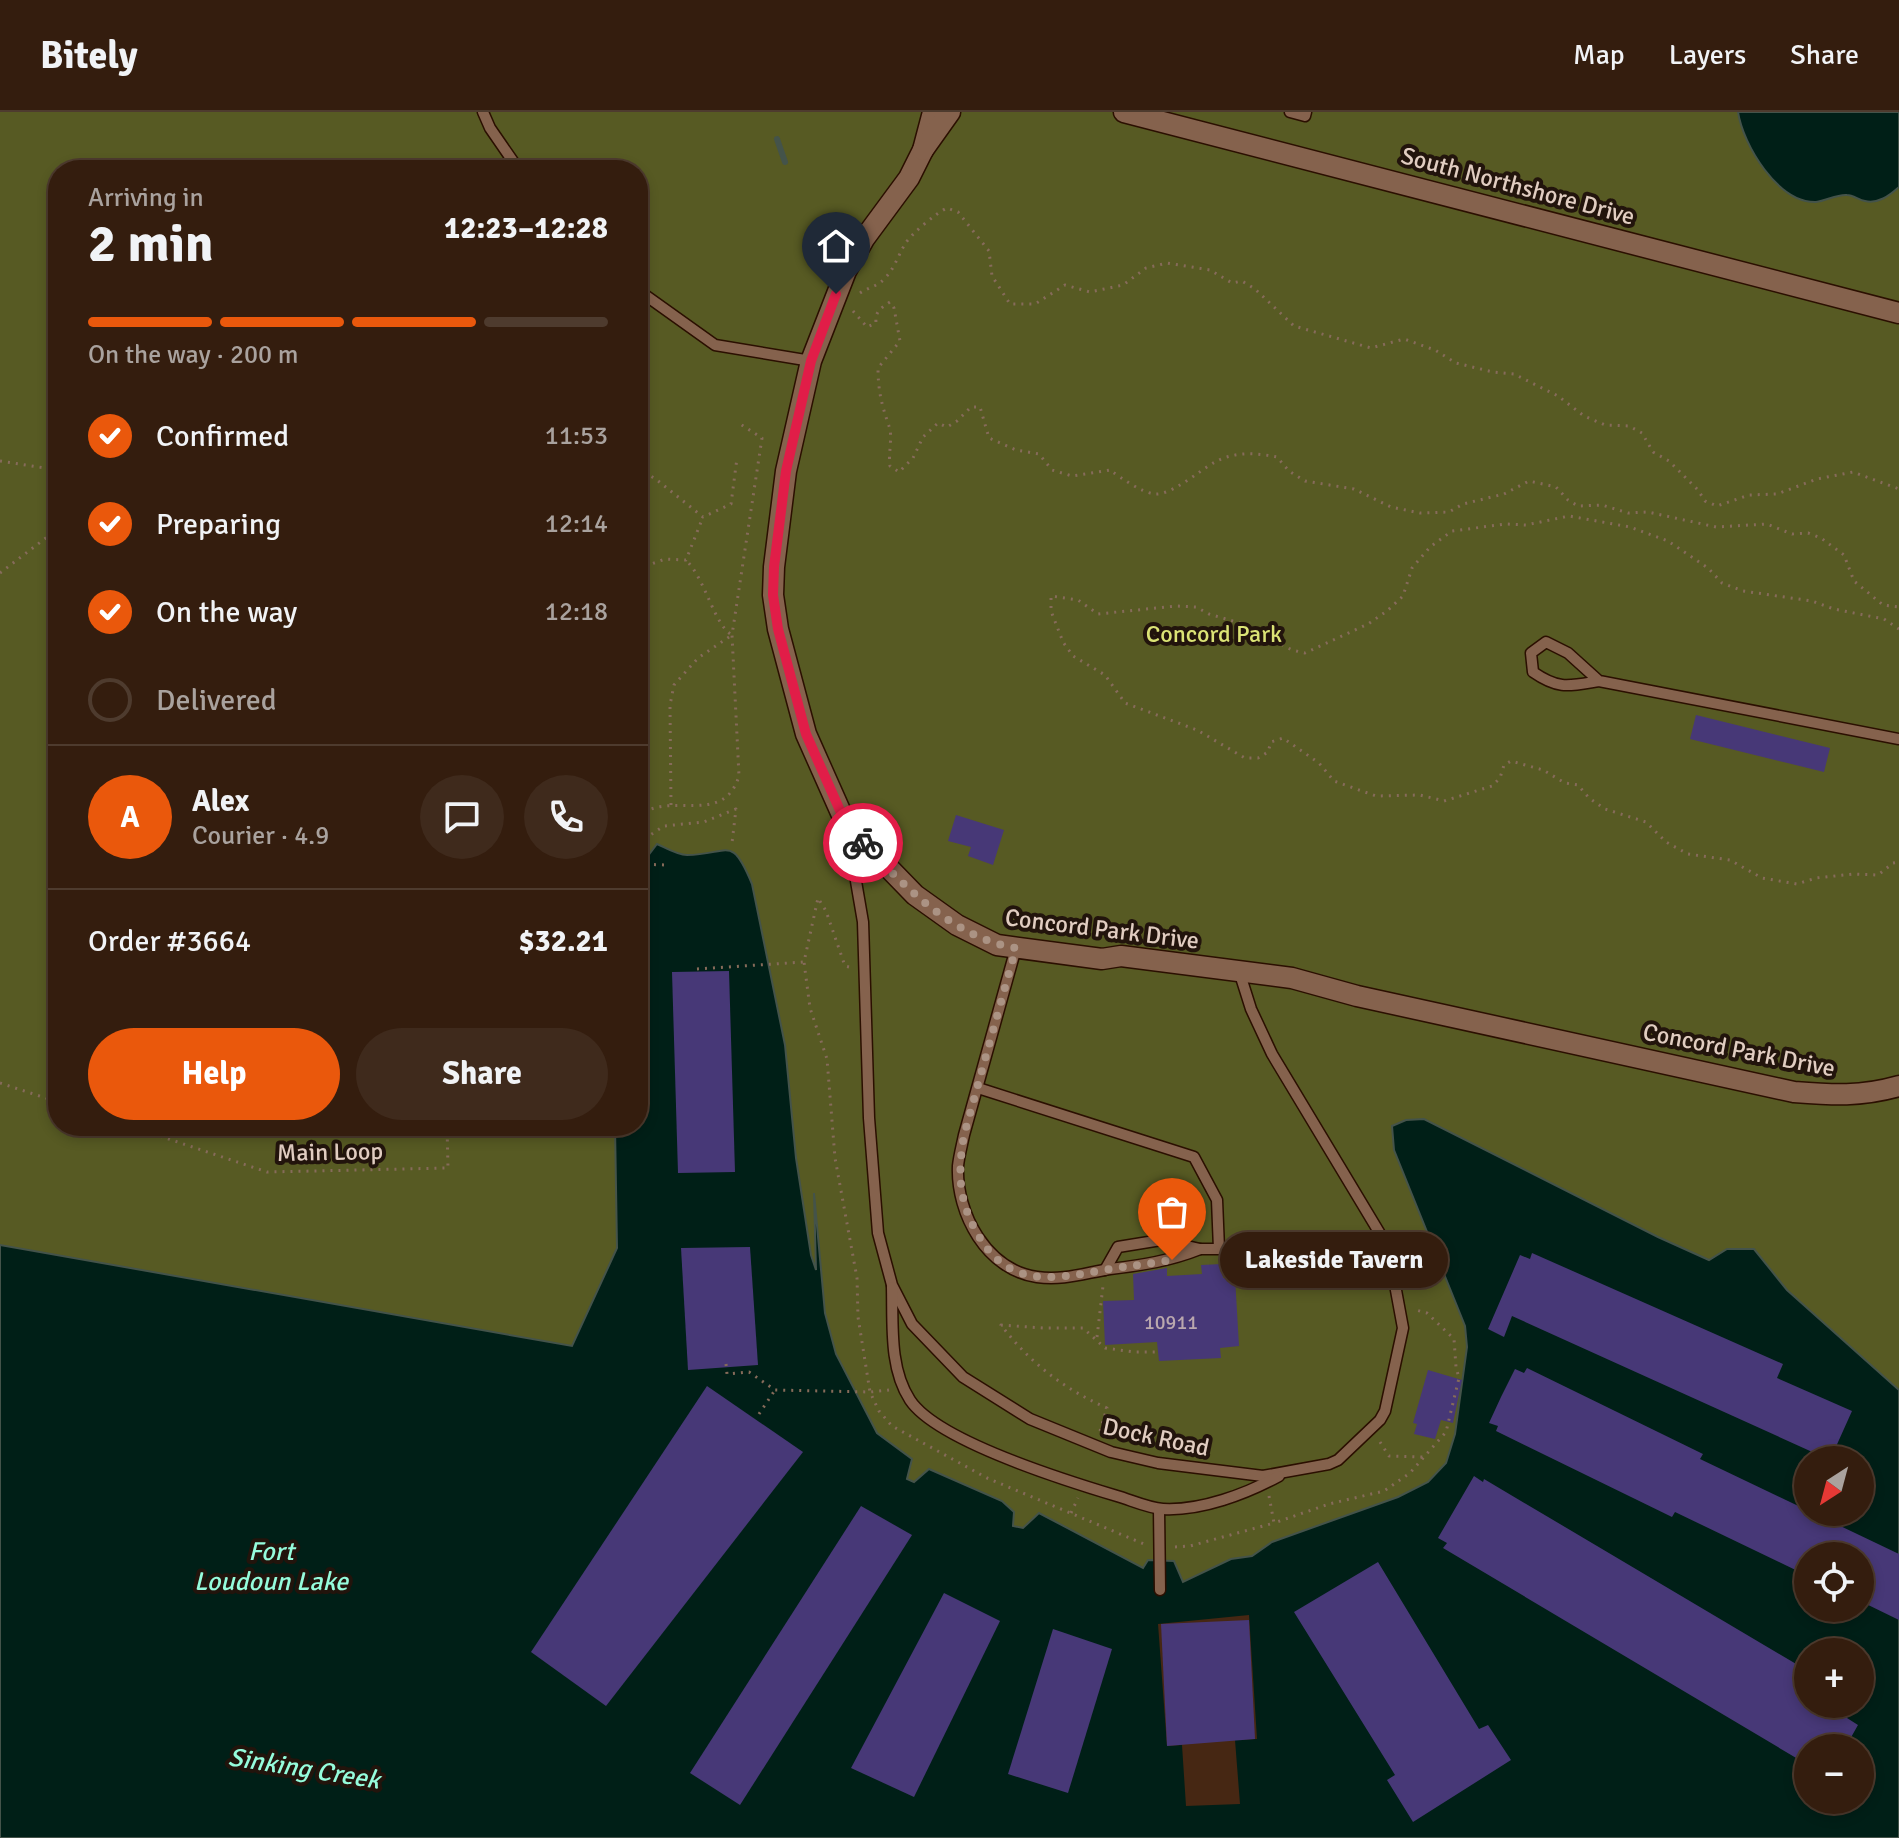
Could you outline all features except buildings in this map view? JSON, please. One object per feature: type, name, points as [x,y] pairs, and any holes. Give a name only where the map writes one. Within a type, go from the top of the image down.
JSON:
[{"type":"street","name":"Concord Park Drive","points":[[933,112],[923,150],[909,178],[864,239],[846,271],[811,361],[786,471],[773,595],[778,629],[806,734],[846,824],[915,895],[957,925],[997,945],[1102,959],[1121,956],[1292,978],[1357,996],[1794,1092],[1870,1095],[1899,1086]]},
{"type":"street","points":[[923,150],[950,112]]},
{"type":"street","name":"South Northshore Drive","points":[[1124,112],[1150,115],[1899,313]]},
{"type":"lane","points":[[483,112],[512,160]]},
{"type":"lane","points":[[1290,112],[1305,116],[1306,112]]},
{"type":"lane","points":[[648,297],[715,345],[811,361]]},
{"type":"lane","points":[[1599,681],[1568,653],[1546,642],[1531,653],[1533,672],[1551,684],[1573,686],[1599,681],[1899,739]]},
{"type":"lane","name":"Dock Road","points":[[846,824],[863,922],[875,1206],[883,1258],[892,1285],[912,1324],[957,1371],[1039,1424],[1111,1452],[1158,1463],[1263,1476],[1338,1460],[1371,1428],[1385,1411],[1403,1328],[1388,1247],[1272,1054],[1251,1009],[1239,971]]},
{"type":"lane","points":[[1016,948],[958,1165],[959,1184],[973,1226],[986,1249],[1002,1265],[1023,1275],[1037,1277],[1074,1277],[1172,1260],[1200,1249]]},
{"type":"lane","points":[[978,1088],[1194,1157],[1217,1200],[1219,1249],[1200,1249],[1161,1240],[1118,1247],[1105,1270]]},
{"type":"lane","points":[[892,1285],[896,1366],[910,1400],[941,1428],[1025,1466],[1159,1509],[1198,1506],[1267,1483],[1288,1471]]},
{"type":"lane","points":[[1159,1509],[1160,1590]]},
{"type":"path","points":[[855,298],[883,281],[911,237],[938,212],[947,208],[958,212],[989,251],[992,276],[1010,304],[1035,304],[1065,285],[1090,292],[1123,285],[1146,268],[1177,263],[1210,270],[1232,283],[1242,281],[1255,289],[1294,326],[1371,348],[1404,339],[1435,350],[1456,363],[1514,374],[1558,396],[1584,416],[1605,425],[1629,426],[1642,433],[1653,452],[1669,461],[1705,501],[1717,506],[1749,495],[1777,494],[1817,479],[1853,472],[1899,489]]},
{"type":"path","points":[[848,305],[867,327],[876,323],[880,308],[890,302],[894,308],[900,341],[878,368],[878,384],[884,418],[891,428],[890,466],[899,472],[913,458],[923,437],[938,423],[947,427],[971,407],[980,407],[989,438],[1016,450],[1039,454],[1052,470],[1072,476],[1110,470],[1126,482],[1153,494],[1165,493],[1218,460],[1251,452],[1277,457],[1289,471],[1305,481],[1354,489],[1391,507],[1420,513],[1449,512],[1463,504],[1504,494],[1529,481],[1556,487],[1578,506],[1602,505],[1628,513],[1648,512],[1716,527],[1767,524],[1792,534],[1808,533],[1821,538],[1844,555],[1854,581],[1883,605],[1899,607]]},
{"type":"path","points":[[648,810],[713,804],[731,794],[736,784],[740,763],[732,635],[762,438],[737,422]]},
{"type":"path","points":[[686,560],[703,517],[731,504],[737,458]]},
{"type":"path","points":[[0,461],[48,468]]},
{"type":"path","points":[[648,474],[703,517]]},
{"type":"path","points":[[1899,629],[1884,619],[1834,609],[1812,601],[1743,591],[1722,583],[1708,568],[1668,541],[1630,527],[1569,516],[1526,525],[1506,524],[1452,531],[1430,547],[1412,568],[1403,596],[1387,611],[1368,624],[1305,653],[1292,650],[1243,624],[1196,607],[1176,606],[1098,614],[1078,600],[1051,596],[1050,603],[1063,642],[1073,656],[1105,675],[1125,703],[1197,730],[1245,758],[1258,758],[1268,752],[1271,742],[1283,738],[1319,763],[1334,781],[1376,796],[1420,795],[1444,801],[1492,786],[1500,778],[1504,765],[1511,761],[1543,770],[1565,783],[1578,785],[1589,798],[1605,809],[1646,822],[1666,842],[1688,854],[1730,860],[1762,878],[1797,884],[1816,878],[1878,875],[1899,862]]},
{"type":"path","points":[[0,573],[48,536]]},
{"type":"path","points":[[648,565],[665,559],[686,560],[699,576],[722,628],[732,635]]},
{"type":"path","points":[[671,806],[670,705],[674,685],[698,658],[732,635]]},
{"type":"path","points":[[648,836],[664,826],[704,822],[736,809],[732,843]]},
{"type":"path","points":[[648,864],[666,865]]},
{"type":"path","points":[[865,969],[845,966],[826,911],[818,898],[804,962],[810,1008],[827,1059],[835,1158],[857,1278],[858,1317],[870,1392],[879,1411],[892,1426],[987,1478],[1124,1537],[1160,1548],[1190,1546],[1329,1504],[1384,1491],[1410,1473],[1446,1432],[1459,1378],[1454,1339],[1427,1313],[1401,1306]]},
{"type":"path","points":[[697,969],[804,962]]},
{"type":"path","points":[[0,1083],[48,1099]]},
{"type":"path","name":"Main Loop","points":[[160,1136],[267,1172],[448,1168],[447,1136]]},
{"type":"path","points":[[1096,1339],[1105,1270]]},
{"type":"path","points":[[1102,1425],[1107,1408],[1076,1394],[1045,1372],[1020,1349],[1001,1325],[1083,1328],[1105,1348],[1158,1352]]},
{"type":"path","points":[[726,1364],[727,1374],[749,1372],[775,1390],[870,1392]]},
{"type":"path","points":[[759,1414],[775,1390]]},
{"type":"path","points":[[1371,1428],[1389,1456],[1424,1457]]},
{"type":"path","points":[[1267,1483],[1274,1523]]},
{"type":"green space","name":"Concord Park","points":[[0,112],[1738,112],[1747,139],[1766,168],[1790,192],[1803,199],[1816,202],[1847,195],[1869,201],[1899,187],[1899,1390],[1787,1290],[1754,1249],[1727,1249],[1709,1260],[1424,1119],[1406,1120],[1474,1319],[1464,1447],[1409,1501],[1182,1588],[953,1515],[852,1442],[811,1255],[796,1158],[785,1045],[752,884],[739,858],[727,851],[683,855],[657,844],[648,856],[648,160],[48,160],[48,1136],[615,1136],[617,1248],[572,1346],[0,1245]]},
{"type":"water","points":[[1738,112],[1899,112],[1899,187],[1874,201],[1847,195],[1816,202],[1802,200],[1788,193],[1765,170],[1747,140]]},
{"type":"water","name":"Fort Loudoun Lake","points":[[657,844],[683,855],[727,850],[739,858],[752,884],[785,1045],[796,1158],[811,1255],[816,1270],[814,1193],[825,1313],[836,1354],[877,1433],[912,1459],[907,1479],[914,1482],[929,1469],[1002,1501],[1014,1512],[1013,1526],[1023,1528],[1039,1513],[1143,1568],[1148,1560],[1174,1561],[1183,1582],[1231,1559],[1252,1556],[1272,1542],[1398,1497],[1428,1482],[1446,1463],[1455,1434],[1467,1347],[1465,1326],[1394,1150],[1392,1126],[1406,1120],[1424,1119],[1709,1260],[1727,1249],[1754,1249],[1787,1290],[1899,1390],[1899,1838],[0,1838],[0,1245],[572,1346],[617,1248],[615,1136],[648,1136],[648,856]]},
{"type":"pier","points":[[1249,1615],[1257,1739],[1235,1740],[1240,1804],[1186,1806],[1182,1745],[1167,1746],[1158,1624]]},
{"type":"waterway","points":[[777,139],[785,162]]},
{"type":"way so far","points":[[863,843],[915,895],[957,925],[997,945],[1016,948],[958,1165],[965,1207],[986,1249],[1002,1265],[1023,1275],[1055,1279],[1172,1260]]},
{"type":"place","name":"Lakeside Tavern","points":[[1172,1260]]},
{"type":"route","points":[[836,294],[811,361],[786,471],[773,595],[791,685],[806,734],[846,824],[863,843]]},
{"type":"water label","name":"Sinking Creek","points":[[304,1769]]}]
